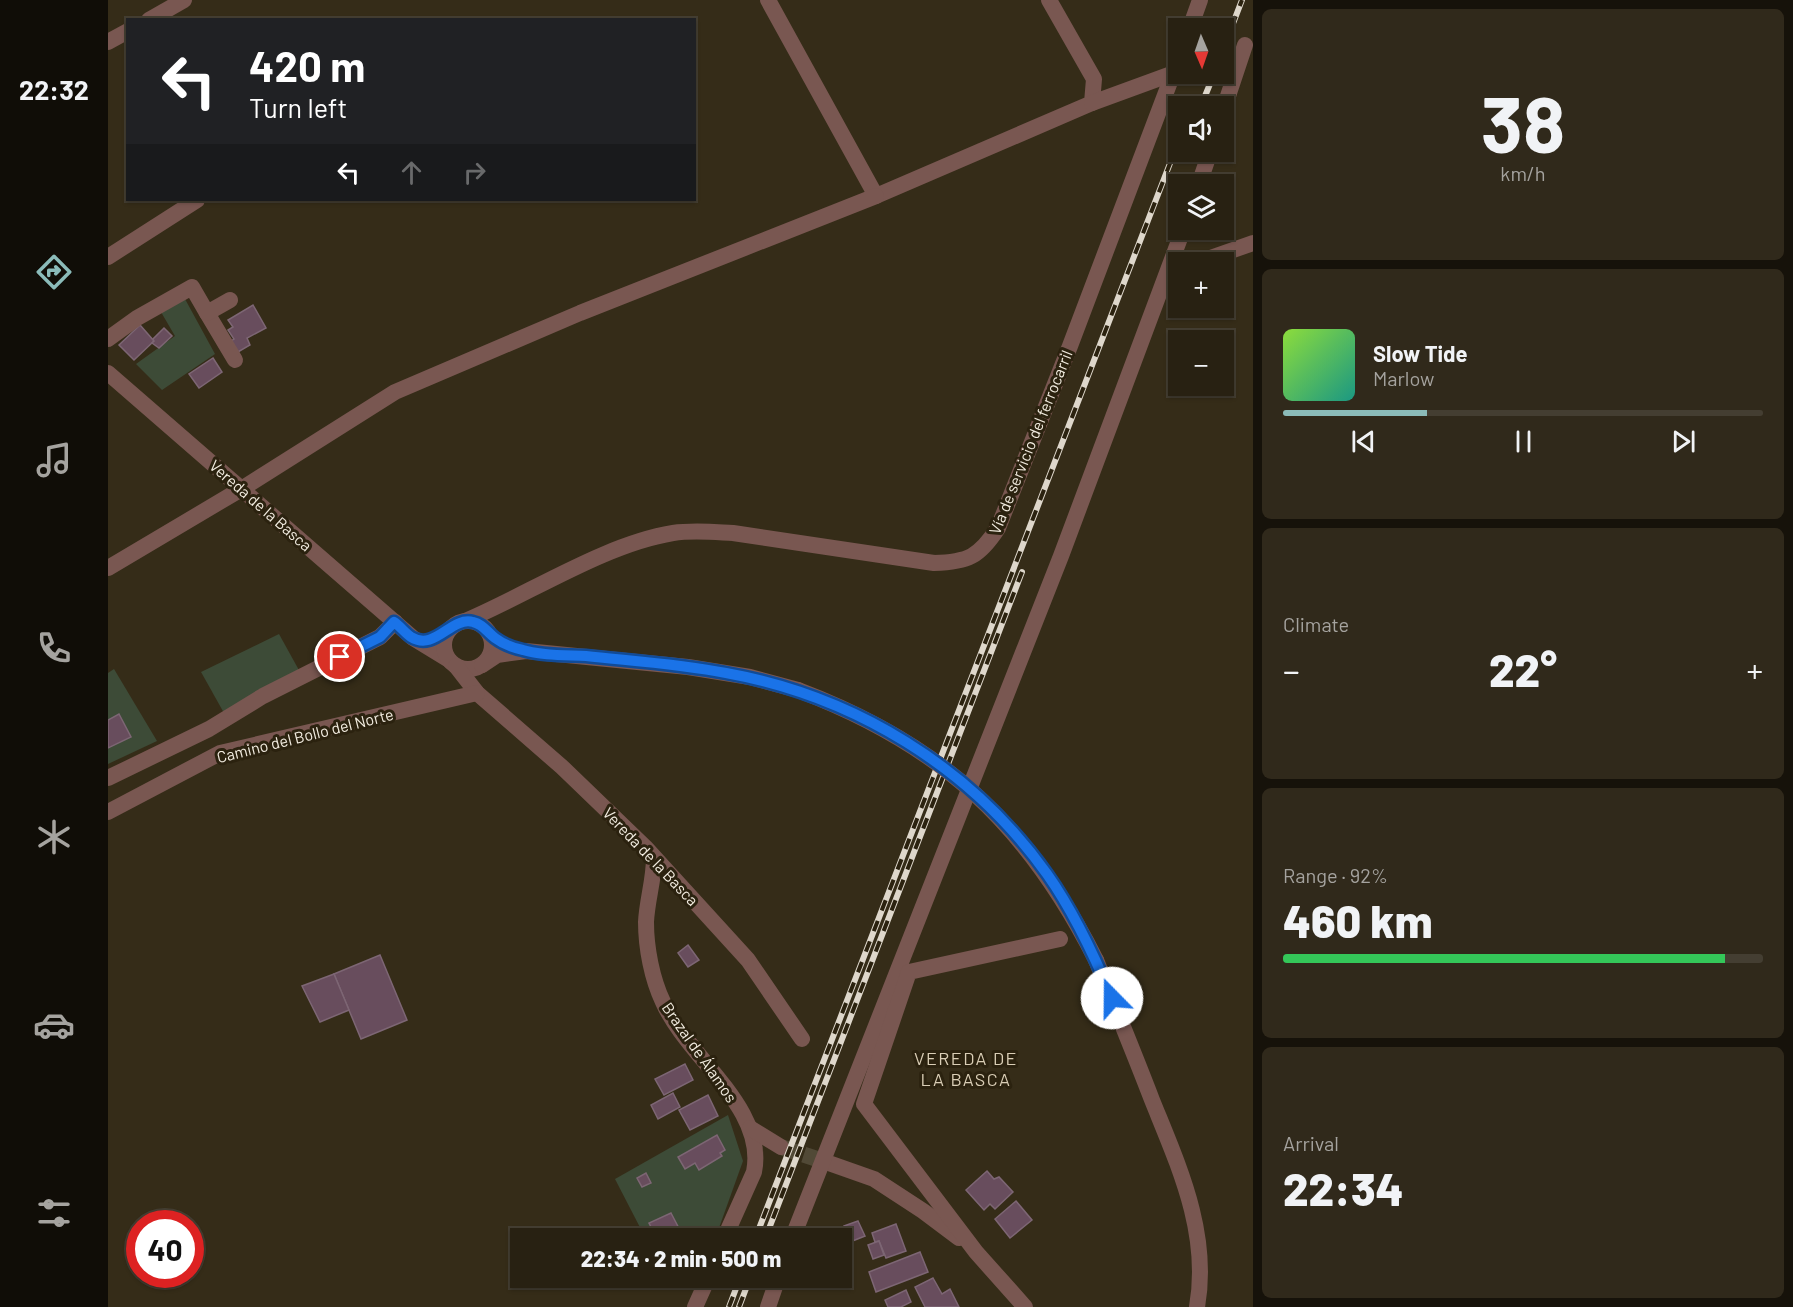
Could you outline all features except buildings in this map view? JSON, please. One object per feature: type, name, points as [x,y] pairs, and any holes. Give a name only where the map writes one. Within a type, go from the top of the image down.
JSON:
[{"type":"street","points":[[152,18],[184,0]]},
{"type":"street","points":[[768,0],[876,196]]},
{"type":"street","points":[[1049,0],[1094,79],[1092,103]]},
{"type":"street","points":[[1194,18],[1200,0]]},
{"type":"street","points":[[108,42],[126,32]]},
{"type":"street","points":[[1228,96],[1245,45]]},
{"type":"street","points":[[108,568],[243,488],[395,392],[580,313],[876,196],[1168,69]]},
{"type":"street","name":"Vía de servicio del ferrocarril","points":[[465,621],[635,542],[674,533],[703,531],[733,533],[934,563],[971,558],[985,547],[998,528],[1169,84]]},
{"type":"street","points":[[108,257],[194,201]]},
{"type":"street","points":[[1227,252],[1253,243]]},
{"type":"street","points":[[796,1228],[1168,286]]},
{"type":"street","points":[[108,339],[137,318],[192,287],[235,360]]},
{"type":"street","points":[[207,313],[230,300]]},
{"type":"street","name":"Vereda de la Basca","points":[[108,372],[394,622],[413,638],[453,663],[477,693],[562,767],[654,858],[748,960],[802,1039]]},
{"type":"street","points":[[477,693],[479,666],[487,660],[492,647],[488,633],[488,620],[494,609]]},
{"type":"street","points":[[413,638],[431,639],[448,631],[455,624],[465,621],[476,622],[505,644],[525,651]]},
{"type":"street","points":[[108,778],[209,729],[262,696],[380,637],[394,622]]},
{"type":"street","points":[[448,631],[443,646],[453,663],[470,669],[506,653],[525,651],[688,667],[750,677],[798,690],[889,732],[941,765],[974,793],[1010,829],[1047,874],[1079,926],[1096,960],[1176,1158],[1192,1207],[1199,1238],[1201,1274],[1197,1307]]},
{"type":"street","name":"Camino del Bollo del Norte","points":[[108,812],[220,753],[477,693]]},
{"type":"street","name":"Brazal de Álamos","points":[[654,858],[654,879],[646,920],[647,946],[663,1003],[704,1063],[731,1096],[750,1128],[756,1163]]},
{"type":"street","points":[[1025,1307],[976,1252],[864,1104],[909,972],[1060,939]]},
{"type":"street","points":[[729,1228],[756,1163],[781,1147],[750,1128]]},
{"type":"street","points":[[823,1161],[874,1179],[923,1211],[976,1252]]},
{"type":"street","points":[[695,1307],[704,1288]]},
{"type":"street","points":[[768,1307],[775,1288]]},
{"type":"green space","points":[[185,299],[215,354],[162,390],[136,364],[175,336],[161,312]]},
{"type":"green space","points":[[279,634],[300,672],[224,713],[201,672]]},
{"type":"green space","points":[[114,669],[157,741],[108,764],[108,673]]},
{"type":"green space","points":[[728,1115],[743,1161],[719,1228],[640,1228],[615,1179]]},
{"type":"tunnel","points":[[781,1147],[823,1161]]},
{"type":"railway","points":[[1234,21],[1242,0]]},
{"type":"railway","points":[[1205,96],[1210,84]]},
{"type":"railway","points":[[759,1228],[1171,162]]},
{"type":"railway","points":[[769,1228],[1022,572]]},
{"type":"railway","points":[[729,1307],[736,1288]]},
{"type":"railway","points":[[739,1307],[746,1288]]},
{"type":"district","name":"VEREDA DE LA BASCA","points":[[966,1068]]},
{"type":"route","points":[[340,657],[380,637],[394,622],[413,638],[431,639],[442,635],[455,624],[470,621],[481,625],[497,640],[525,651],[724,672],[798,690],[830,703],[889,732],[941,765],[1010,829],[1047,874],[1064,900],[1096,960],[1112,998]]}]
